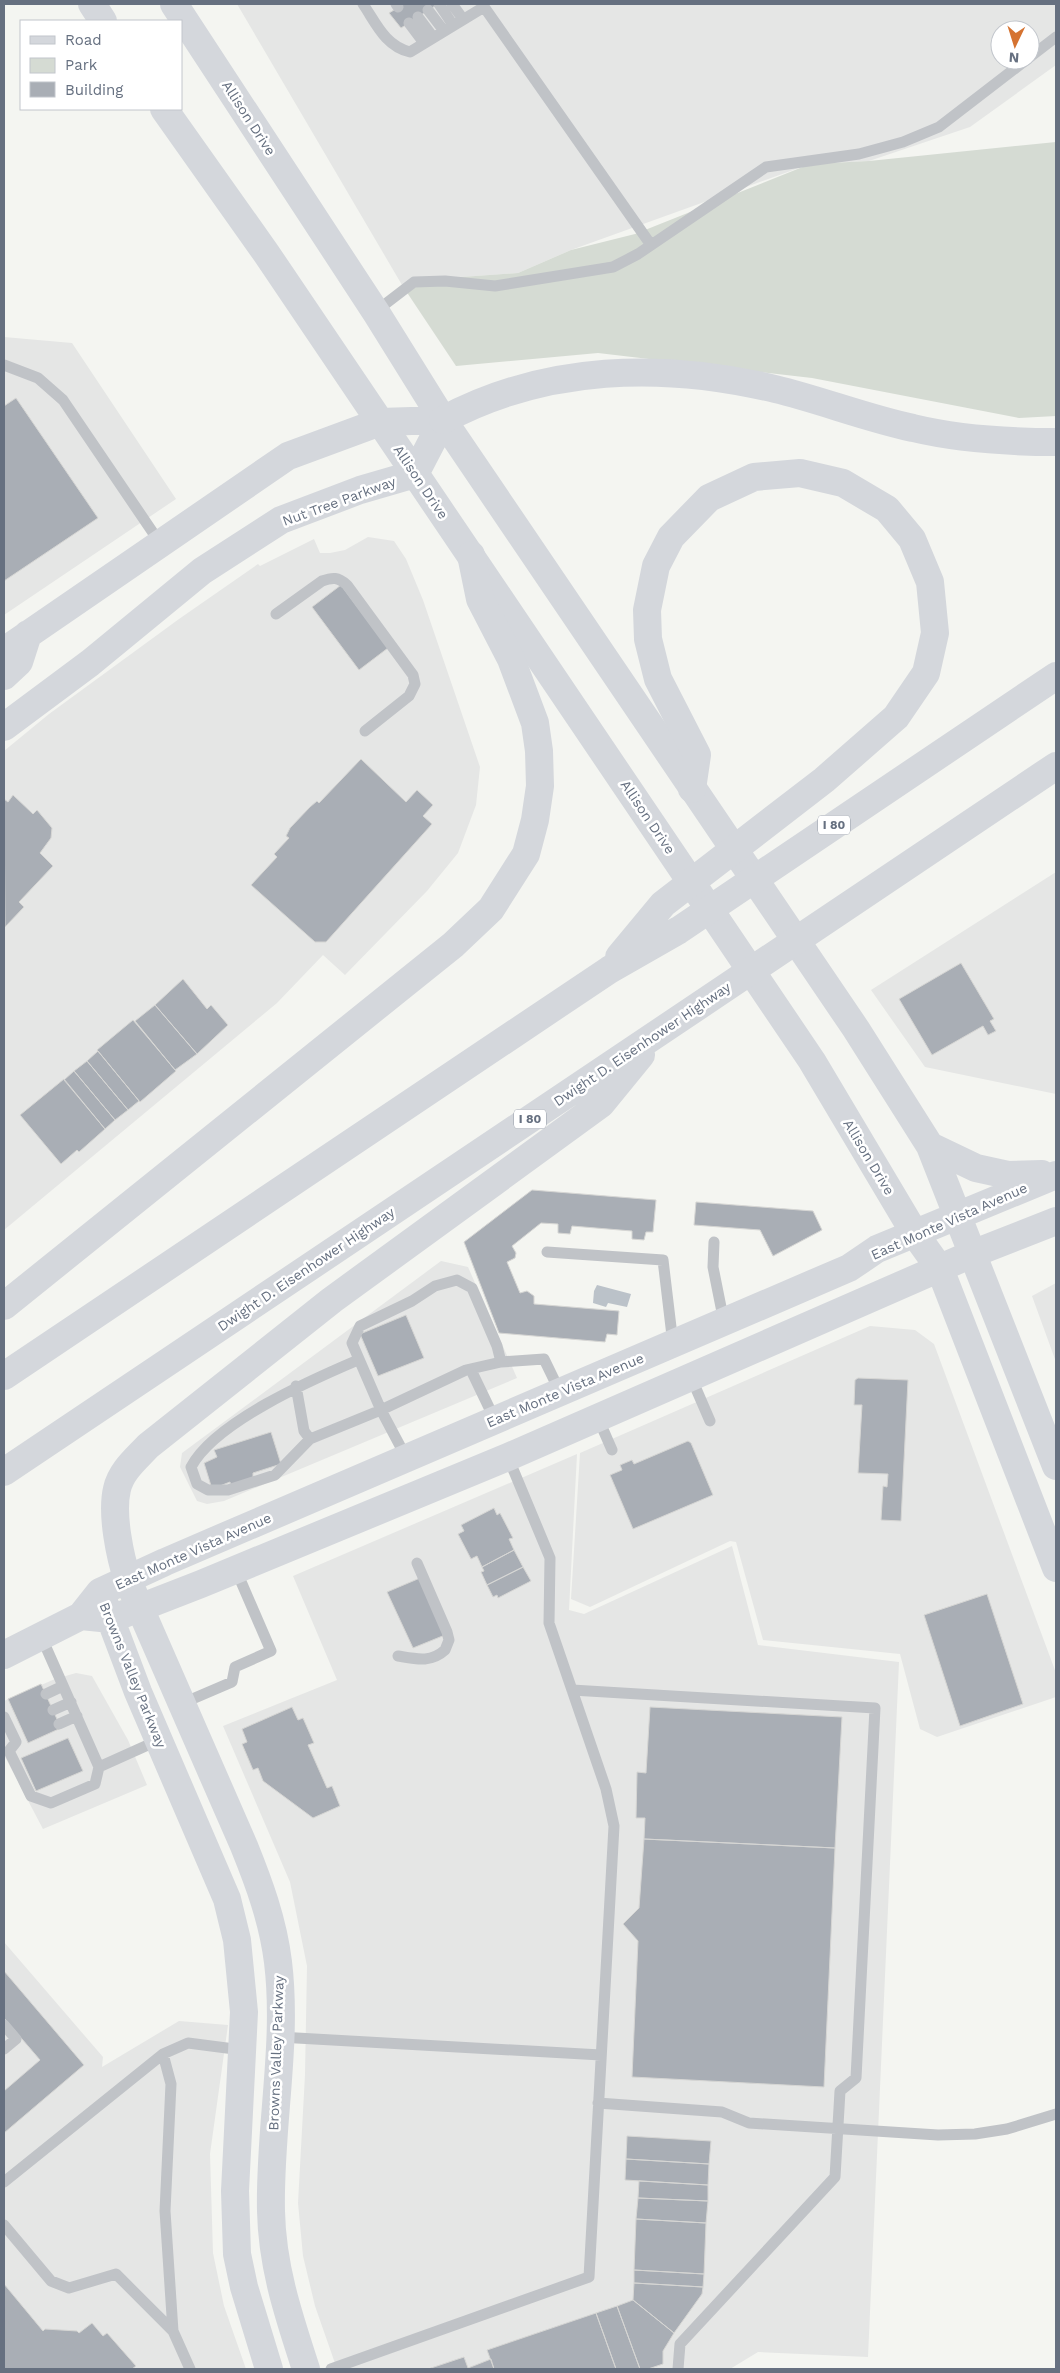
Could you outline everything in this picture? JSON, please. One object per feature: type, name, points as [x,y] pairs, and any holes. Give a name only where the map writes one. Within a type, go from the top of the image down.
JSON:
[{"type":"main road","points":[[92,4],[102,20]]},
{"type":"main road","name":"Allison Drive","points":[[174,4],[377,314],[443,420],[856,1029],[930,1146],[1056,1466]]},
{"type":"main road","name":"Allison Drive","points":[[165,110],[266,253],[812,1061],[914,1234],[940,1269],[1056,1568]]},
{"type":"main road","points":[[4,651],[288,456],[380,422],[443,420],[470,405],[531,385],[573,376],[628,372],[697,375],[773,388],[914,429],[968,436],[1056,442]]},
{"type":"main road","points":[[415,474],[443,420]]},
{"type":"main road","points":[[609,970],[663,904],[832,774],[896,717],[926,674],[935,633],[932,599],[930,582],[912,539],[886,508],[843,482],[800,473],[754,477],[709,498],[671,536],[656,566],[647,610],[648,639],[658,679],[697,755],[692,789]]},
{"type":"main road","name":"Nut Tree Parkway","points":[[4,727],[90,663],[202,571],[281,520],[360,490],[415,474]]},
{"type":"main road","points":[[4,1306],[453,945],[491,909],[526,854],[535,820],[540,786],[540,751],[536,723],[512,659],[480,599],[471,555]]},
{"type":"main road","points":[[4,676],[19,662],[28,634]]},
{"type":"main road","name":"I 80","points":[[4,1376],[609,970],[679,930],[1056,676]]},
{"type":"main road","name":"Dwight D. Eisenhower Highway","points":[[4,1472],[1056,766]]},
{"type":"main road","name":"Browns Valley Parkway","points":[[306,2369],[284,2300],[274,2258],[271,2212],[279,2037],[278,1963],[265,1903],[244,1846],[183,1702],[128,1581],[119,1552],[116,1506],[117,1490],[128,1466],[190,1410],[332,1300],[601,1104],[659,1032]]},
{"type":"main road","points":[[930,1146],[976,1168],[1008,1175],[1056,1174]]},
{"type":"main road","name":"East Monte Vista Avenue","points":[[4,1655],[81,1616],[100,1592],[128,1581],[165,1562],[849,1268],[877,1249],[1056,1174]]},
{"type":"main road","points":[[81,1616],[111,1619],[236,1570],[508,1457],[972,1254],[1056,1221]]},
{"type":"main road","points":[[508,1457],[507,1447],[516,1431],[526,1424],[585,1399],[597,1389],[612,1370]]},
{"type":"main road","points":[[361,1518],[393,1487],[480,1449],[491,1439],[495,1420]]},
{"type":"main road","name":"Browns Valley Parkway","points":[[100,1592],[123,1656],[228,1906],[237,1940],[242,1974],[242,2050],[235,2191],[237,2254],[244,2287],[269,2369]]},
{"type":"main road","points":[[242,2050],[259,2055],[262,2060],[258,2136],[260,2153],[272,2167]]},
{"type":"main road","points":[[237,2254],[254,2278],[281,2358],[292,2369]]},
{"type":"lane","points":[[362,4],[390,43],[398,49],[410,52],[483,5],[651,246]]},
{"type":"lane","points":[[439,4],[453,25]]},
{"type":"lane","points":[[452,4],[453,25]]},
{"type":"lane","points":[[428,40],[418,17],[453,25]]},
{"type":"lane","points":[[1040,49],[1056,37]]},
{"type":"lane","points":[[377,314],[384,305],[414,282],[445,281],[495,286],[613,267],[651,246],[766,167],[865,152],[902,142],[939,126],[1013,70]]},
{"type":"lane","points":[[4,365],[38,378],[63,400],[160,543]]},
{"type":"lane","points":[[276,614],[322,581],[339,578],[347,585],[413,675],[415,684],[409,696],[365,730]]},
{"type":"lane","points":[[714,1242],[713,1267],[724,1322]]},
{"type":"lane","points":[[547,1252],[663,1260],[673,1344]]},
{"type":"lane","points":[[407,1459],[381,1410],[352,1344],[360,1326],[412,1301],[435,1286],[457,1280],[472,1288],[497,1346],[501,1362]]},
{"type":"lane","points":[[358,1360],[296,1386],[238,1421],[198,1455],[191,1467],[197,1484],[208,1490],[228,1490],[275,1474],[310,1440],[471,1370],[501,1362],[544,1359],[561,1392]]},
{"type":"lane","points":[[471,1370],[495,1420]]},
{"type":"lane","points":[[692,1377],[710,1421]]},
{"type":"lane","points":[[296,1386],[304,1431],[310,1440]]},
{"type":"lane","points":[[598,1418],[612,1450]]},
{"type":"lane","points":[[331,2369],[589,2277],[614,1826],[606,1789],[549,1623],[550,1558],[508,1457]]},
{"type":"lane","points":[[398,1656],[423,1660],[431,1659],[445,1650],[449,1640],[417,1563]]},
{"type":"lane","points":[[183,1702],[232,1682],[235,1667],[272,1652],[236,1570]]},
{"type":"lane","points":[[11,1723],[21,1740],[9,1751],[31,1796],[51,1803],[95,1784],[99,1767],[41,1636]]},
{"type":"lane","points":[[46,1694],[63,1686]]},
{"type":"lane","points":[[572,1690],[875,1708],[856,2078],[840,2091],[835,2177],[680,2344],[678,2369]]},
{"type":"lane","points":[[53,1710],[71,1702]]},
{"type":"lane","points":[[59,1724],[77,1716]]},
{"type":"lane","points":[[99,1767],[159,1740]]},
{"type":"lane","points":[[4,2025],[16,2039],[4,2049]]},
{"type":"lane","points":[[279,2037],[601,2055]]},
{"type":"lane","points":[[4,2182],[163,2054],[188,2043],[242,2050]]},
{"type":"lane","points":[[163,2054],[170,2084],[165,2211],[174,2331],[190,2369]]},
{"type":"lane","points":[[598,2103],[722,2112],[749,2123],[938,2135],[975,2134],[1008,2129],[1056,2114]]},
{"type":"lane","points":[[4,2225],[51,2281],[69,2288],[116,2274],[174,2331]]},
{"type":"shaded area","points":[[237,4],[1056,4],[1056,65],[970,127],[869,161],[810,164],[571,250],[518,273],[434,279],[402,285]]},
{"type":"shaded area","points":[[4,337],[72,343],[176,499],[4,615]]},
{"type":"shaded area","points":[[368,537],[394,541],[406,559],[423,600],[480,767],[476,805],[458,853],[427,891],[345,975],[323,955],[277,1003],[4,1230],[4,751],[49,714],[258,564],[260,566],[314,539],[320,553],[330,553],[345,550]]},
{"type":"shaded area","points":[[1056,872],[1056,1094],[925,1067],[871,990]]},
{"type":"shaded area","points":[[441,1261],[468,1267],[517,1378],[224,1501],[207,1504],[197,1501],[180,1467],[182,1453]]},
{"type":"shaded area","points":[[1056,1283],[1056,1362],[1032,1296]]},
{"type":"shaded area","points":[[597,1285],[631,1294],[627,1307],[608,1303],[606,1307],[593,1303],[594,1291]]},
{"type":"shaded area","points":[[870,1326],[915,1330],[934,1344],[1056,1673],[1056,1697],[937,1737],[920,1729],[900,1654],[763,1640],[736,1542],[730,1541],[590,1607],[571,1599],[580,1453]]},
{"type":"shaded area","points":[[577,1454],[569,1610],[584,1614],[732,1546],[758,1645],[899,1662],[868,2357],[758,2352],[730,2369],[337,2369],[315,2306],[303,2256],[298,2203],[305,2075],[307,1966],[290,1882],[223,1726],[337,1680],[293,1576]]},
{"type":"shaded area","points":[[76,1673],[92,1676],[128,1740],[147,1785],[43,1829],[4,1755],[4,1701],[55,1679]]},
{"type":"shaded area","points":[[4,1942],[103,2057],[102,2067],[179,2021],[228,2025],[210,2154],[213,2253],[224,2306],[246,2369],[4,2369]]},
{"type":"green space","points":[[1056,142],[1056,416],[1019,418],[812,378],[598,353],[456,366],[402,285],[434,279],[518,273],[571,250],[635,234],[810,164],[869,161]]},
{"type":"building","points":[[404,4],[438,4],[401,28],[389,13]]},
{"type":"building","points":[[16,398],[98,518],[4,581],[4,406]]},
{"type":"building","points":[[341,585],[388,648],[359,670],[312,607]]},
{"type":"building","points":[[361,759],[406,802],[417,790],[433,805],[423,816],[432,824],[326,942],[315,942],[251,885],[277,857],[274,854],[289,838],[286,836],[290,828],[310,807],[317,801],[319,803]]},
{"type":"building","points":[[13,795],[33,814],[37,810],[52,828],[51,838],[40,853],[53,866],[19,902],[24,907],[5,927],[4,799],[8,802]]},
{"type":"building","points":[[961,963],[994,1019],[990,1021],[996,1031],[988,1035],[983,1026],[932,1055],[899,999]]},
{"type":"building","points":[[183,979],[207,1009],[211,1005],[228,1025],[197,1054],[155,1005]]},
{"type":"building","points":[[155,1005],[197,1054],[175,1070],[135,1021]]},
{"type":"building","points":[[133,1020],[176,1071],[140,1102],[97,1050]]},
{"type":"building","points":[[98,1051],[139,1101],[128,1110],[87,1061]]},
{"type":"building","points":[[87,1061],[128,1110],[115,1120],[74,1071]]},
{"type":"building","points":[[74,1071],[115,1120],[105,1129],[64,1080]]},
{"type":"building","points":[[64,1079],[105,1129],[79,1152],[77,1150],[61,1164],[20,1115]]},
{"type":"building","points":[[532,1190],[656,1200],[653,1232],[646,1232],[644,1240],[632,1239],[632,1231],[572,1226],[570,1234],[558,1233],[558,1224],[541,1223],[512,1246],[516,1253],[515,1258],[507,1262],[520,1293],[527,1291],[534,1296],[534,1304],[619,1311],[617,1335],[607,1334],[605,1342],[499,1333],[464,1242]]},
{"type":"building","points":[[696,1202],[813,1211],[822,1230],[773,1256],[760,1230],[694,1225]]},
{"type":"building","points":[[406,1315],[424,1358],[378,1376],[360,1334]]},
{"type":"building","points":[[858,1378],[908,1380],[901,1521],[881,1520],[883,1486],[887,1487],[888,1474],[858,1473],[862,1405],[854,1405],[855,1380]]},
{"type":"building","points":[[271,1432],[281,1464],[253,1473],[253,1479],[231,1486],[230,1482],[212,1489],[204,1463],[217,1457],[214,1450]]},
{"type":"building","points":[[688,1441],[691,1443],[713,1495],[633,1529],[610,1475],[622,1470],[620,1465],[632,1460],[634,1464]]},
{"type":"building","points":[[494,1508],[497,1515],[500,1513],[513,1538],[509,1539],[514,1550],[482,1567],[477,1556],[471,1559],[458,1534],[464,1531],[461,1525]]},
{"type":"building","points":[[514,1550],[523,1567],[487,1585],[481,1572],[484,1571],[482,1567]]},
{"type":"building","points":[[523,1567],[531,1581],[498,1598],[497,1595],[493,1597],[487,1585]]},
{"type":"building","points":[[420,1578],[445,1635],[413,1648],[387,1592]]},
{"type":"building","points":[[987,1594],[1023,1704],[960,1726],[924,1615]]},
{"type":"building","points":[[41,1684],[61,1728],[28,1743],[8,1699]]},
{"type":"building","points":[[292,1707],[298,1720],[303,1718],[314,1743],[308,1745],[327,1788],[332,1786],[340,1806],[313,1818],[263,1781],[258,1768],[253,1770],[242,1744],[247,1742],[242,1729]]},
{"type":"building","points":[[650,1707],[842,1717],[835,1848],[644,1839],[645,1818],[636,1818],[637,1772],[646,1773]]},
{"type":"building","points":[[68,1738],[83,1771],[36,1791],[21,1758]]},
{"type":"building","points":[[644,1839],[835,1848],[824,2087],[632,2077],[638,1941],[623,1924],[639,1908]]},
{"type":"building","points":[[4,1971],[84,2065],[4,2133],[4,2091],[40,2060],[4,2018]]},
{"type":"building","points":[[627,2136],[711,2141],[709,2164],[626,2159]]},
{"type":"building","points":[[626,2159],[709,2164],[708,2185],[625,2180]]},
{"type":"building","points":[[639,2181],[708,2185],[708,2201],[638,2198]]},
{"type":"building","points":[[638,2198],[708,2201],[706,2223],[636,2219]]},
{"type":"building","points":[[636,2219],[706,2223],[704,2274],[634,2270]]},
{"type":"building","points":[[634,2270],[704,2274],[703,2287],[634,2283]]},
{"type":"building","points":[[634,2283],[703,2287],[702,2294],[674,2333],[633,2300]]},
{"type":"building","points":[[4,2284],[43,2331],[45,2329],[77,2331],[79,2333],[92,2323],[103,2336],[107,2333],[136,2366],[132,2369],[4,2369]]},
{"type":"building","points":[[633,2300],[674,2333],[663,2351],[663,2364],[648,2369],[640,2369],[617,2306]]},
{"type":"building","points":[[617,2306],[640,2369],[616,2369],[596,2313]]},
{"type":"building","points":[[596,2313],[616,2369],[494,2369],[487,2350]]},
{"type":"building","points":[[464,2357],[468,2368],[491,2359],[494,2369],[428,2369]]}]
